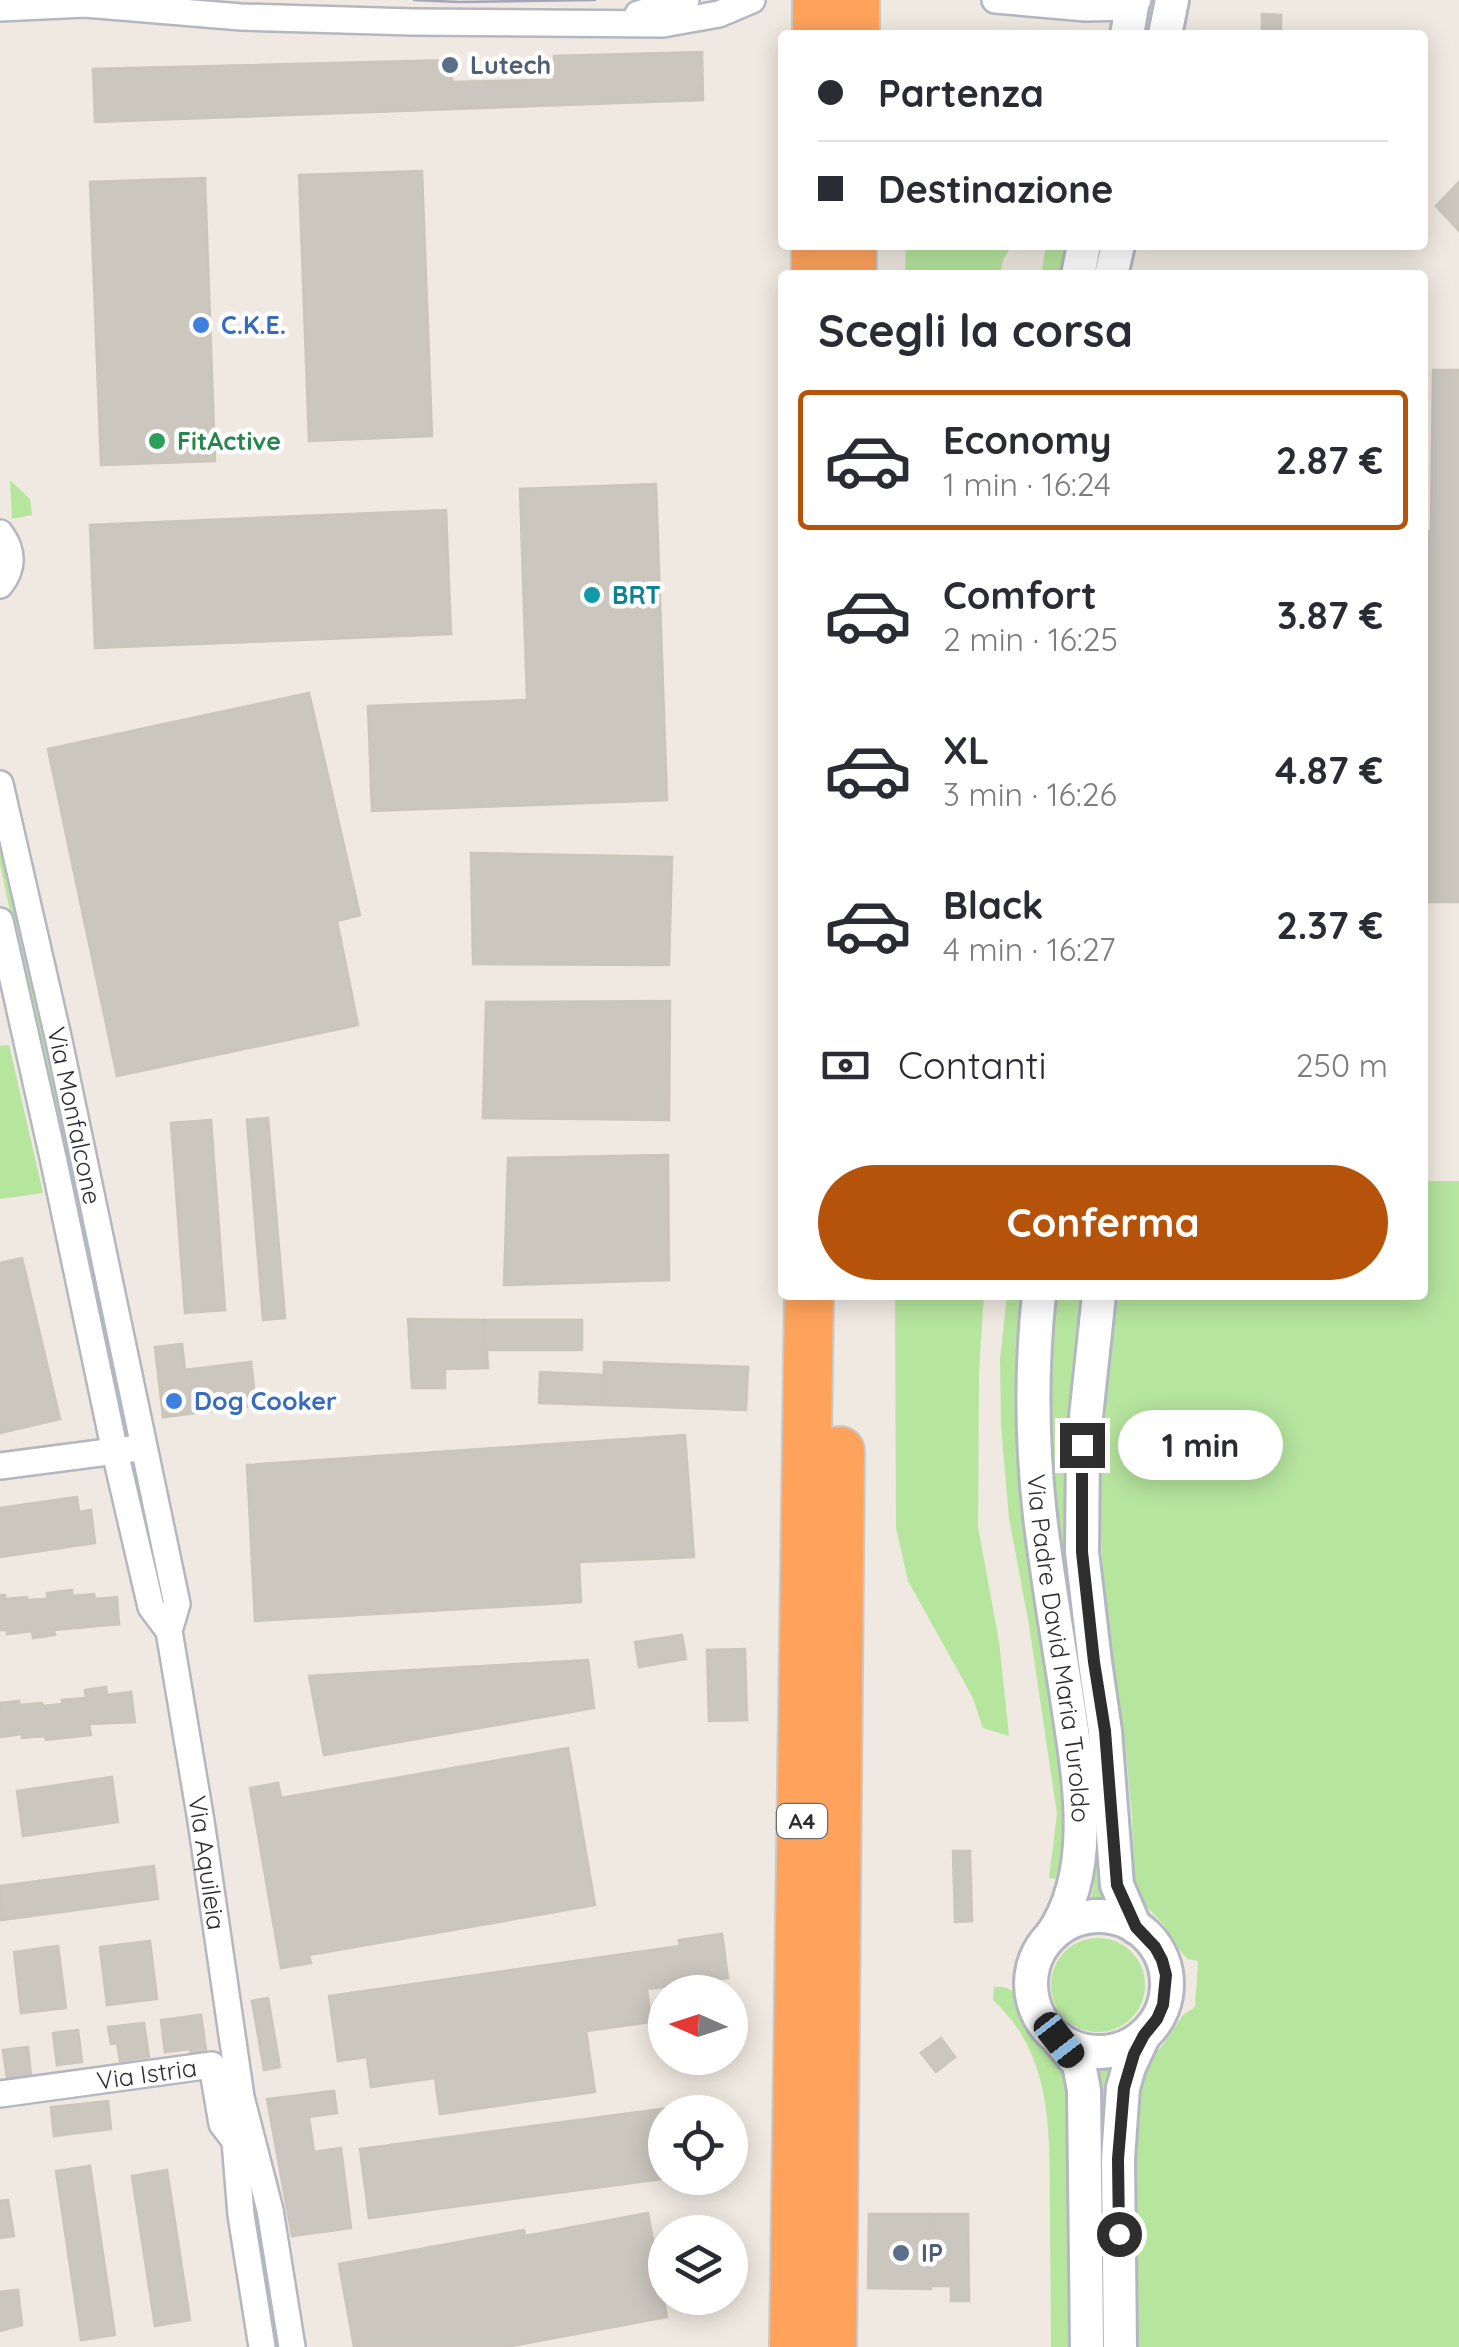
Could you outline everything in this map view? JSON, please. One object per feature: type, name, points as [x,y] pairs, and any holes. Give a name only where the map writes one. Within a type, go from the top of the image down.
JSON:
[{"type":"highway","name":"A4","points":[[794,2347],[809,1300]]},
{"type":"highway","name":"A4","points":[[832,2347],[841,1300]]},
{"type":"street","points":[[552,24],[637,15],[686,0]]},
{"type":"street","points":[[0,8],[73,5],[241,17],[663,24],[720,14],[752,0]]},
{"type":"street","points":[[995,0],[1132,11]]},
{"type":"street","points":[[1166,30],[1172,0]]},
{"type":"street","points":[[0,24],[73,5]]},
{"type":"street","points":[[0,533],[10,549],[11,562],[0,585]]},
{"type":"street","name":"Via Monfalcone","points":[[0,784],[146,1447]]},
{"type":"street","name":"Via Monfalcone","points":[[0,920],[114,1452]]},
{"type":"street","name":"Via Padre David Maria Turoldo","points":[[1038,1300],[1034,1428],[1040,1516],[1081,1808],[1074,1879],[1061,1922],[1051,1936]]},
{"type":"street","name":"Via Padre David Maria Turoldo","points":[[1098,1300],[1082,1445],[1082,1552],[1107,1748],[1117,1885],[1136,1927]]},
{"type":"street","points":[[0,1466],[146,1447]]},
{"type":"street","name":"Via Aquileia","points":[[146,1447],[178,1604],[169,1630]]},
{"type":"street","name":"Via Aquileia","points":[[114,1452],[151,1607],[169,1630],[241,2098],[270,2210],[292,2347]]},
{"type":"street","points":[[1059,2040],[1083,2050],[1109,2052],[1134,2043],[1157,2019],[1163,2005],[1166,1975],[1155,1947],[1136,1927],[1112,1918],[1085,1918],[1061,1928],[1037,1956],[1031,1979],[1040,2019],[1078,2064],[1084,2090],[1087,2347]]},
{"type":"street","points":[[1120,2347],[1121,2115],[1129,2067],[1144,2035]]},
{"type":"street","name":"Via Istria","points":[[0,2094],[212,2065],[222,2124],[236,2141]]},
{"type":"street","name":"Via Aquileia","points":[[241,2098],[236,2141],[241,2214],[262,2347]]},
{"type":"green space","points":[[906,250],[1009,250],[1001,270],[905,270]]},
{"type":"green space","points":[[1045,250],[1067,250],[1063,270],[1042,270]]},
{"type":"green space","points":[[10,480],[30,499],[32,515],[12,519]]},
{"type":"green space","points":[[0,824],[129,1418],[119,1420],[0,864]]},
{"type":"green space","points":[[9,1045],[43,1193],[0,1199],[0,1046]]},
{"type":"green space","points":[[1428,1181],[1459,1181],[1459,2347],[1137,2347],[1135,2107],[1144,2065],[1183,2015],[1195,2007],[1198,1961],[1181,1952],[1145,1905],[1133,1869],[1125,1744],[1106,1615],[1100,1454],[1115,1300],[1428,1300]]},
{"type":"green space","points":[[895,1300],[984,1300],[978,1527],[999,1641],[1009,1736],[983,1728],[972,1696],[908,1581],[896,1528]]},
{"type":"green space","points":[[1006,1300],[1030,1300],[1064,1748],[1067,1880],[1049,1878],[1057,1814],[1009,1518],[1000,1359]]},
{"type":"green space","points":[[1051,1300],[1087,1300],[1110,1908],[1089,1907],[1094,1884],[1094,1841],[1044,1436]]},
{"type":"green space","points":[[1098,1938],[1116,1942],[1131,1952],[1141,1967],[1145,1985],[1141,2003],[1131,2018],[1116,2028],[1098,2032],[1080,2028],[1065,2018],[1055,2003],[1051,1985],[1055,1967],[1065,1952],[1080,1942]]},
{"type":"green space","points":[[994,1987],[1015,1992],[1028,2025],[1058,2060],[1069,2082],[1076,2347],[1051,2347],[1050,2158],[1045,2100],[1028,2047],[993,2000]]},
{"type":"green space","points":[[1113,2063],[1106,2085],[1107,2347],[1099,2347],[1089,2066]]},
{"type":"green space","points":[[263,2220],[285,2347],[276,2347],[254,2222]]},
{"type":"building","points":[[1262,14],[1281,15],[1281,30],[1262,30]]},
{"type":"building","points":[[702,52],[703,100],[95,122],[93,69],[451,60],[452,82],[554,80],[554,56]]},
{"type":"building","points":[[422,171],[432,436],[309,441],[299,175]]},
{"type":"building","points":[[205,178],[215,461],[101,465],[90,182]]},
{"type":"building","points":[[1459,182],[1459,231],[1436,206]]},
{"type":"building","points":[[1433,370],[1459,370],[1459,902],[1428,902]]},
{"type":"building","name":"BRT","points":[[656,484],[667,800],[372,811],[368,706],[527,700],[520,489]]},
{"type":"building","points":[[446,510],[451,634],[95,648],[90,525]]},
{"type":"building","points":[[309,693],[360,915],[337,921],[358,1025],[117,1076],[48,749]]},
{"type":"building","points":[[471,853],[672,857],[669,965],[473,964]]},
{"type":"building","points":[[670,1001],[669,1120],[483,1118],[486,1002]]},
{"type":"building","points":[[268,1118],[285,1318],[263,1320],[247,1120]]},
{"type":"building","points":[[211,1120],[225,1310],[185,1313],[171,1123]]},
{"type":"building","points":[[668,1155],[669,1280],[504,1285],[508,1158]]},
{"type":"building","points":[[22,1258],[60,1419],[0,1433],[0,1263]]},
{"type":"building","points":[[408,1319],[485,1320],[488,1368],[445,1369],[445,1388],[412,1388]]},
{"type":"building","points":[[485,1320],[582,1320],[582,1350],[485,1350]]},
{"type":"building","points":[[182,1344],[185,1370],[251,1362],[256,1406],[163,1417],[155,1347]]},
{"type":"building","points":[[604,1362],[748,1367],[746,1410],[603,1405]]},
{"type":"building","points":[[540,1372],[604,1375],[603,1405],[539,1403]]},
{"type":"building","points":[[685,1435],[694,1557],[579,1562],[581,1602],[255,1621],[247,1465]]},
{"type":"building","points":[[77,1497],[79,1512],[91,1510],[95,1543],[0,1557],[0,1508]]},
{"type":"building","points":[[72,1590],[72,1596],[117,1597],[119,1624],[54,1630],[55,1635],[33,1638],[32,1631],[7,1634],[7,1630],[0,1630],[0,1595],[5,1595],[5,1599],[47,1599],[47,1593]]},
{"type":"building","points":[[682,1635],[686,1659],[639,1667],[635,1642]]},
{"type":"building","points":[[745,1649],[747,1720],[709,1721],[707,1650]]},
{"type":"building","points":[[588,1660],[594,1708],[324,1755],[309,1676]]},
{"type":"building","points":[[106,1687],[107,1695],[131,1692],[135,1722],[89,1724],[91,1735],[46,1740],[45,1736],[22,1738],[22,1734],[0,1737],[0,1703],[62,1704],[62,1700],[86,1698],[85,1690]]},
{"type":"building","points":[[568,1748],[595,1905],[309,1955],[311,1963],[281,1968],[250,1788],[278,1783],[281,1798]]},
{"type":"building","points":[[112,1777],[118,1822],[23,1836],[17,1791]]},
{"type":"building","points":[[953,1851],[970,1851],[972,1921],[955,1922]]},
{"type":"building","points":[[154,1866],[158,1899],[1,1920],[0,1886]]},
{"type":"building","points":[[722,1934],[728,1975],[648,1975],[648,2022],[586,2031],[595,2092],[440,2114],[435,2078],[371,2087],[367,2057],[338,2061],[329,1996],[680,1946],[679,1940]]},
{"type":"building","points":[[150,1941],[157,1999],[107,2005],[100,1947]]},
{"type":"building","points":[[58,1946],[66,2008],[21,2013],[14,1952]]},
{"type":"building","points":[[268,1998],[280,2067],[264,2070],[252,2001]]},
{"type":"building","points":[[201,2015],[207,2057],[191,2059],[190,2049],[165,2052],[161,2020]]},
{"type":"building","points":[[144,2023],[149,2057],[120,2061],[117,2043],[111,2044],[108,2027]]},
{"type":"building","points":[[78,2030],[82,2062],[57,2065],[53,2033]]},
{"type":"building","points":[[941,2038],[955,2057],[936,2072],[921,2053]]},
{"type":"building","points":[[28,2047],[31,2076],[7,2079],[3,2050]]},
{"type":"building","points":[[334,2091],[337,2113],[309,2117],[314,2152],[341,2148],[351,2228],[292,2236],[267,2099]]},
{"type":"building","points":[[108,2101],[111,2129],[54,2136],[51,2107]]},
{"type":"building","points":[[648,2111],[648,2181],[369,2218],[360,2149]]},
{"type":"building","points":[[90,2166],[115,2335],[81,2340],[56,2171]]},
{"type":"building","points":[[167,2170],[190,2320],[155,2326],[132,2176]]},
{"type":"building","points":[[8,2200],[14,2236],[0,2238],[0,2201]]},
{"type":"building","points":[[648,2213],[648,2315],[667,2317],[506,2347],[354,2347],[339,2264],[524,2230],[525,2236]]},
{"type":"building","points":[[869,2214],[930,2214],[931,2289],[868,2288]]},
{"type":"building","points":[[930,2214],[968,2214],[969,2301],[951,2301],[951,2286],[930,2286]]},
{"type":"building","points":[[18,2290],[22,2325],[0,2331],[0,2292]]},
{"type":"tram line","points":[[414,0],[595,0]]},
{"type":"place","name":"Lutech","points":[[450,65]]},
{"type":"place","name":"C.K.E.","points":[[201,325]]},
{"type":"place","name":"FitActive","points":[[157,441]]},
{"type":"place","name":"BRT","points":[[592,595]]},
{"type":"place","name":"Dog Cooker","points":[[174,1401]]},
{"type":"place","name":"IP","points":[[901,2253]]},
{"type":"route","points":[[1082,1445],[1082,1552],[1105,1731],[1117,1885],[1136,1927],[1155,1947],[1166,1975],[1163,2005],[1134,2054],[1124,2088],[1118,2159],[1119,2234]]}]
